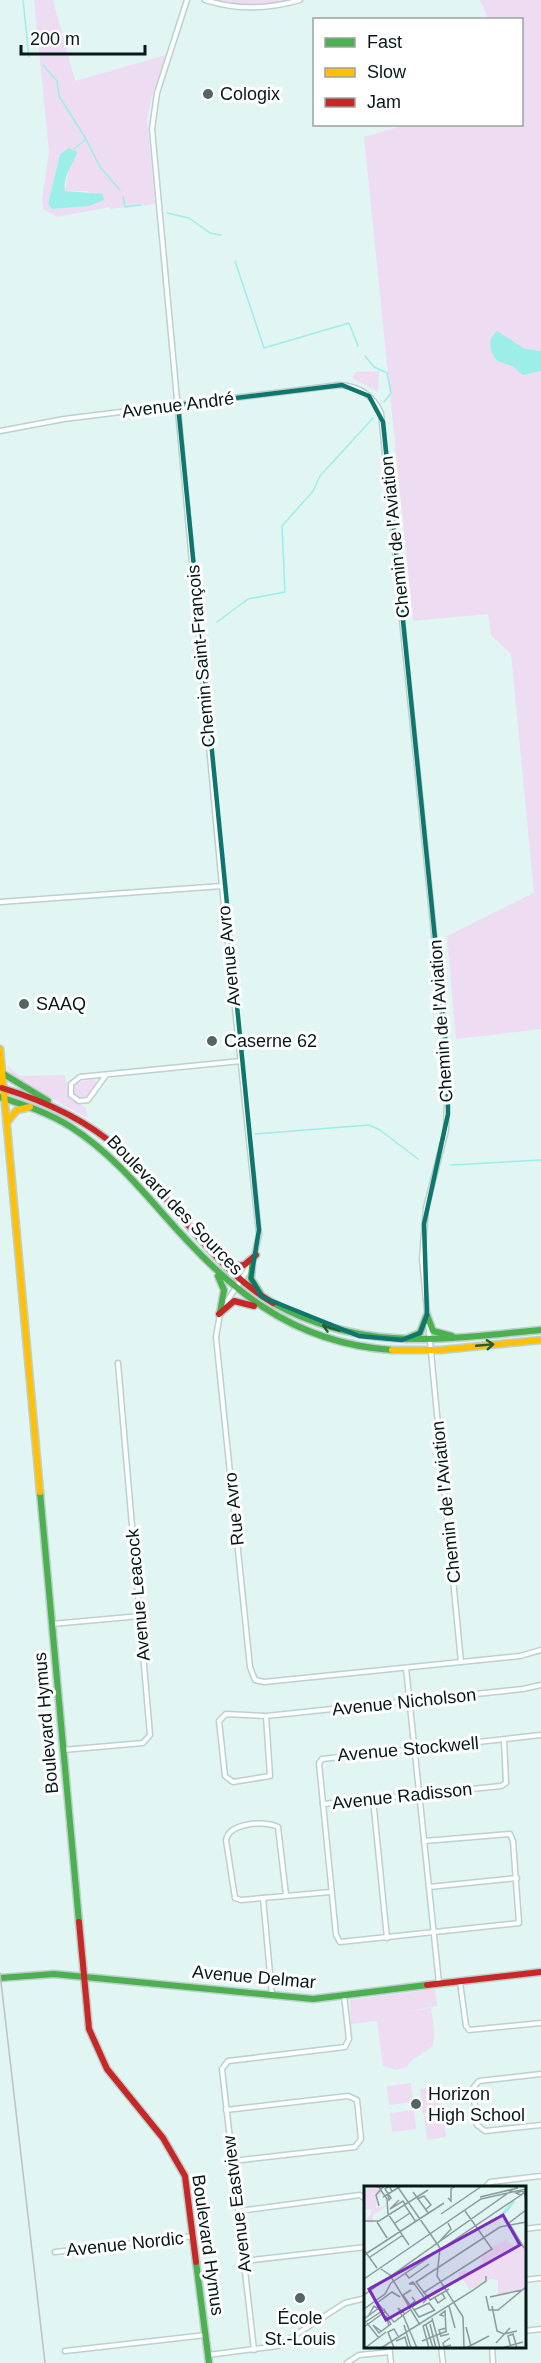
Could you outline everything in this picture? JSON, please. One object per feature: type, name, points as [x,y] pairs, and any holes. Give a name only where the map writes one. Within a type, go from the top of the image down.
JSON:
[{"type":"street","name":"Chemin Saint-François","points":[[187,0],[153,111],[159,205],[222,885]]},
{"type":"street","points":[[205,0],[231,6],[258,7],[300,0]]},
{"type":"street","name":"Avenue André","points":[[0,430],[64,419],[339,385],[357,388]]},
{"type":"street","name":"Chemin de l'Aviation","points":[[357,388],[374,401],[383,422],[448,1064],[449,1094],[445,1140],[427,1204],[422,1240],[429,1340],[461,1662]]},
{"type":"street","points":[[0,902],[222,885]]},
{"type":"street","name":"Avenue Avro","points":[[222,885],[241,1062]]},
{"type":"street","name":"Boulevard Hymus","points":[[0,1049],[2,1097],[88,2029],[94,2047],[106,2068],[180,2164],[188,2187],[209,2363]]},
{"type":"street","points":[[106,1075],[88,1100],[79,1101],[71,1095],[71,1084],[78,1077],[241,1062]]},
{"type":"street","name":"Rue Avro","points":[[241,1062],[259,1230],[256,1255],[252,1265],[234,1288],[219,1314],[216,1337],[252,1675],[255,1680],[264,1682],[520,1656],[541,1650]]},
{"type":"street","points":[[1,1069],[57,1107]]},
{"type":"street","name":"Boulevard des Sources","points":[[2,1088],[57,1107],[84,1122],[117,1146],[241,1281],[262,1297],[289,1312],[333,1329],[367,1337],[402,1340],[429,1340],[541,1330]]},
{"type":"street","name":"Boulevard des Sources","points":[[2,1097],[32,1107],[76,1130],[110,1155],[234,1288],[264,1309],[301,1329],[340,1342],[373,1348],[430,1350],[541,1340]]},
{"type":"street","points":[[6,1124],[17,1110],[32,1107]]},
{"type":"street","points":[[198,1236],[234,1266],[245,1266],[256,1255]]},
{"type":"street","points":[[252,1265],[251,1278],[262,1297]]},
{"type":"street","points":[[217,1271],[224,1290],[219,1314]]},
{"type":"street","points":[[219,1314],[235,1300],[264,1309]]},
{"type":"street","points":[[427,1315],[435,1332],[461,1337]]},
{"type":"street","points":[[402,1340],[420,1333],[427,1315]]},
{"type":"street","name":"Avenue Leacock","points":[[63,1750],[143,1743],[148,1740],[150,1725],[117,1363]]},
{"type":"street","points":[[52,1624],[140,1616]]},
{"type":"street","points":[[406,1668],[439,1983]]},
{"type":"street","name":"Avenue Nicholson","points":[[266,1716],[270,1776],[228,1781],[225,1776],[219,1721],[226,1714],[266,1716],[541,1685]]},
{"type":"street","name":"Avenue Stockwell","points":[[322,1804],[319,1763],[325,1756],[541,1735]]},
{"type":"street","name":"Avenue Radisson","points":[[387,1938],[340,1942],[336,1935],[322,1804],[501,1786],[506,1783],[507,1777],[504,1740]]},
{"type":"street","points":[[373,1799],[387,1938],[519,1923],[517,1878],[510,1834],[424,1841]]},
{"type":"street","points":[[286,1895],[278,1827],[271,1824],[233,1828],[227,1833],[232,1894],[241,1900],[331,1892]]},
{"type":"street","points":[[429,1887],[517,1878]]},
{"type":"street","points":[[263,1898],[272,1996]]},
{"type":"street","name":"Avenue Delmar","points":[[0,1978],[51,1973],[313,1999],[541,1972]]},
{"type":"street","points":[[459,1981],[466,2026],[469,2030],[541,2023]]},
{"type":"street","name":"Avenue Eastview","points":[[254,2349],[222,2069],[228,2061],[345,2047],[349,2039],[344,1995]]},
{"type":"street","points":[[541,2074],[479,2081],[473,2088],[477,2125],[480,2129],[485,2131],[541,2125]]},
{"type":"street","points":[[226,2110],[348,2096],[357,2100],[361,2139],[355,2147],[233,2161]]},
{"type":"street","points":[[486,2186],[490,2182],[541,2176]]},
{"type":"street","points":[[239,2211],[360,2195],[364,2198]]},
{"type":"street","points":[[526,2229],[541,2227]]},
{"type":"street","name":"Avenue Nordic","points":[[55,2252],[194,2236]]},
{"type":"street","points":[[244,2261],[364,2247]]},
{"type":"street","points":[[526,2280],[541,2278]]},
{"type":"street","points":[[208,2355],[285,2343],[345,2303],[364,2298]]},
{"type":"street","points":[[526,2331],[541,2329]]},
{"type":"street","points":[[64,2351],[206,2335]]},
{"type":"street","points":[[441,2348],[443,2363]]},
{"type":"street","points":[[492,2348],[494,2363]]},
{"type":"street","points":[[347,2363],[359,2355],[389,2349],[391,2363]]},
{"type":"highlighted area","points":[[342,385],[369,396],[383,422],[447,1058],[448,1114],[424,1224],[427,1315],[420,1333],[402,1340],[359,1336],[262,1297],[251,1278],[259,1230],[178,405]]},
{"type":"shaded area","points":[[34,0],[53,0],[75,81],[166,55],[152,96],[147,120],[155,204],[110,209],[110,207],[57,217],[43,209],[42,199],[49,152]],"holes":[[[60,154],[76,158],[70,163],[65,191],[87,191],[104,200],[89,206],[55,209],[48,204]]]},
{"type":"shaded area","points":[[205,0],[300,0],[276,5],[252,6]]},
{"type":"shaded area","points":[[480,0],[541,0],[541,1029],[456,1039],[447,936],[534,893],[511,654],[491,635],[488,614],[413,621],[364,137],[402,126],[523,126],[523,18],[488,18]]},
{"type":"shaded area","points":[[379,371],[378,392],[352,378],[356,372]]},
{"type":"shaded area","points":[[7,1066],[20,1076],[65,1075],[69,1097],[86,1108],[88,1118],[12,1077]]},
{"type":"shaded area","points":[[94,1079],[99,1084],[89,1096],[82,1098],[74,1095],[75,1083]]},
{"type":"shaded area","points":[[435,1989],[437,2006],[407,2012],[431,2008],[434,2033],[432,2046],[413,2059],[407,2067],[396,2070],[383,2066],[377,2021],[351,2024],[350,2000]]},
{"type":"shaded area","points":[[411,2083],[413,2102],[389,2105],[387,2086]]},
{"type":"shaded area","points":[[439,2086],[442,2111],[423,2114],[420,2089]]},
{"type":"shaded area","points":[[414,2110],[416,2129],[392,2132],[390,2113]]},
{"type":"shaded area","points":[[443,2113],[446,2137],[427,2140],[424,2116]]},
{"type":"water","points":[[69,148],[77,152],[67,174],[65,191],[103,194],[104,200],[89,206],[52,209],[48,204],[60,154]]},
{"type":"water","points":[[497,331],[525,349],[541,351],[541,371],[523,375],[512,366],[497,361],[492,353],[490,342]]},
{"type":"waterway","points":[[23,0],[29,57]]},
{"type":"waterway","points":[[43,65],[57,81],[59,96],[86,139],[100,167],[120,190]]},
{"type":"waterway","points":[[74,149],[85,140]]},
{"type":"waterway","points":[[123,197],[125,207],[141,205]]},
{"type":"waterway","points":[[167,213],[189,218],[210,233],[221,235]]},
{"type":"waterway","points":[[235,261],[264,348],[349,323],[358,346]]},
{"type":"waterway","points":[[365,356],[374,367],[387,373],[391,393],[384,402]]},
{"type":"waterway","points":[[217,622],[248,599],[285,592],[282,526],[313,491],[320,476],[373,418]]},
{"type":"waterway","points":[[255,1134],[369,1125],[380,1130],[418,1159]]},
{"type":"waterway","points":[[451,1165],[541,1160]]},
{"type":"tram line","points":[[0,1973],[45,2363]]},
{"type":"traffic: fast","points":[[2,1073],[48,1101]]},
{"type":"traffic: fast","points":[[0,1097],[54,1118],[97,1146],[132,1179],[188,1242],[238,1288],[264,1308],[292,1324],[322,1336],[356,1345],[392,1350]]},
{"type":"traffic: fast","points":[[252,1265],[251,1279],[260,1293]]},
{"type":"traffic: fast","points":[[218,1276],[224,1290],[220,1313]]},
{"type":"traffic: fast","points":[[273,1303],[306,1319],[339,1330],[372,1336],[437,1339],[541,1330]]},
{"type":"traffic: fast","points":[[427,1315],[433,1331],[452,1336]]},
{"type":"traffic: fast","points":[[406,1339],[420,1333],[426,1317]]},
{"type":"traffic: fast","points":[[40,1492],[79,1922]]},
{"type":"traffic: fast","points":[[0,1978],[54,1974],[313,1999],[427,1985]]},
{"type":"traffic: fast","points":[[196,2262],[209,2363]]},
{"type":"traffic: slow","points":[[0,1049],[40,1492]]},
{"type":"traffic: slow","points":[[7,1122],[17,1110],[30,1107]]},
{"type":"traffic: slow","points":[[392,1350],[441,1350],[541,1340]]},
{"type":"traffic: jam","points":[[2,1088],[64,1112],[106,1138],[157,1188],[230,1270],[273,1303]]},
{"type":"traffic: jam","points":[[214,1250],[235,1266],[244,1265],[256,1255]]},
{"type":"traffic: jam","points":[[219,1314],[234,1301],[254,1306]]},
{"type":"traffic: jam","points":[[79,1922],[89,2029],[107,2069],[163,2138],[185,2176],[196,2262]]},
{"type":"traffic: jam","points":[[427,1985],[541,1972]]},
{"type":"place","name":"Cologix","points":[[208,94]]},
{"type":"place","name":"SAAQ","points":[[24,1004]]},
{"type":"place","name":"Caserne 62","points":[[212,1041]]},
{"type":"place","name":"Horizon High School","points":[[416,2104]]},
{"type":"place","name":"École St.-Louis","points":[[300,2298]]}]
